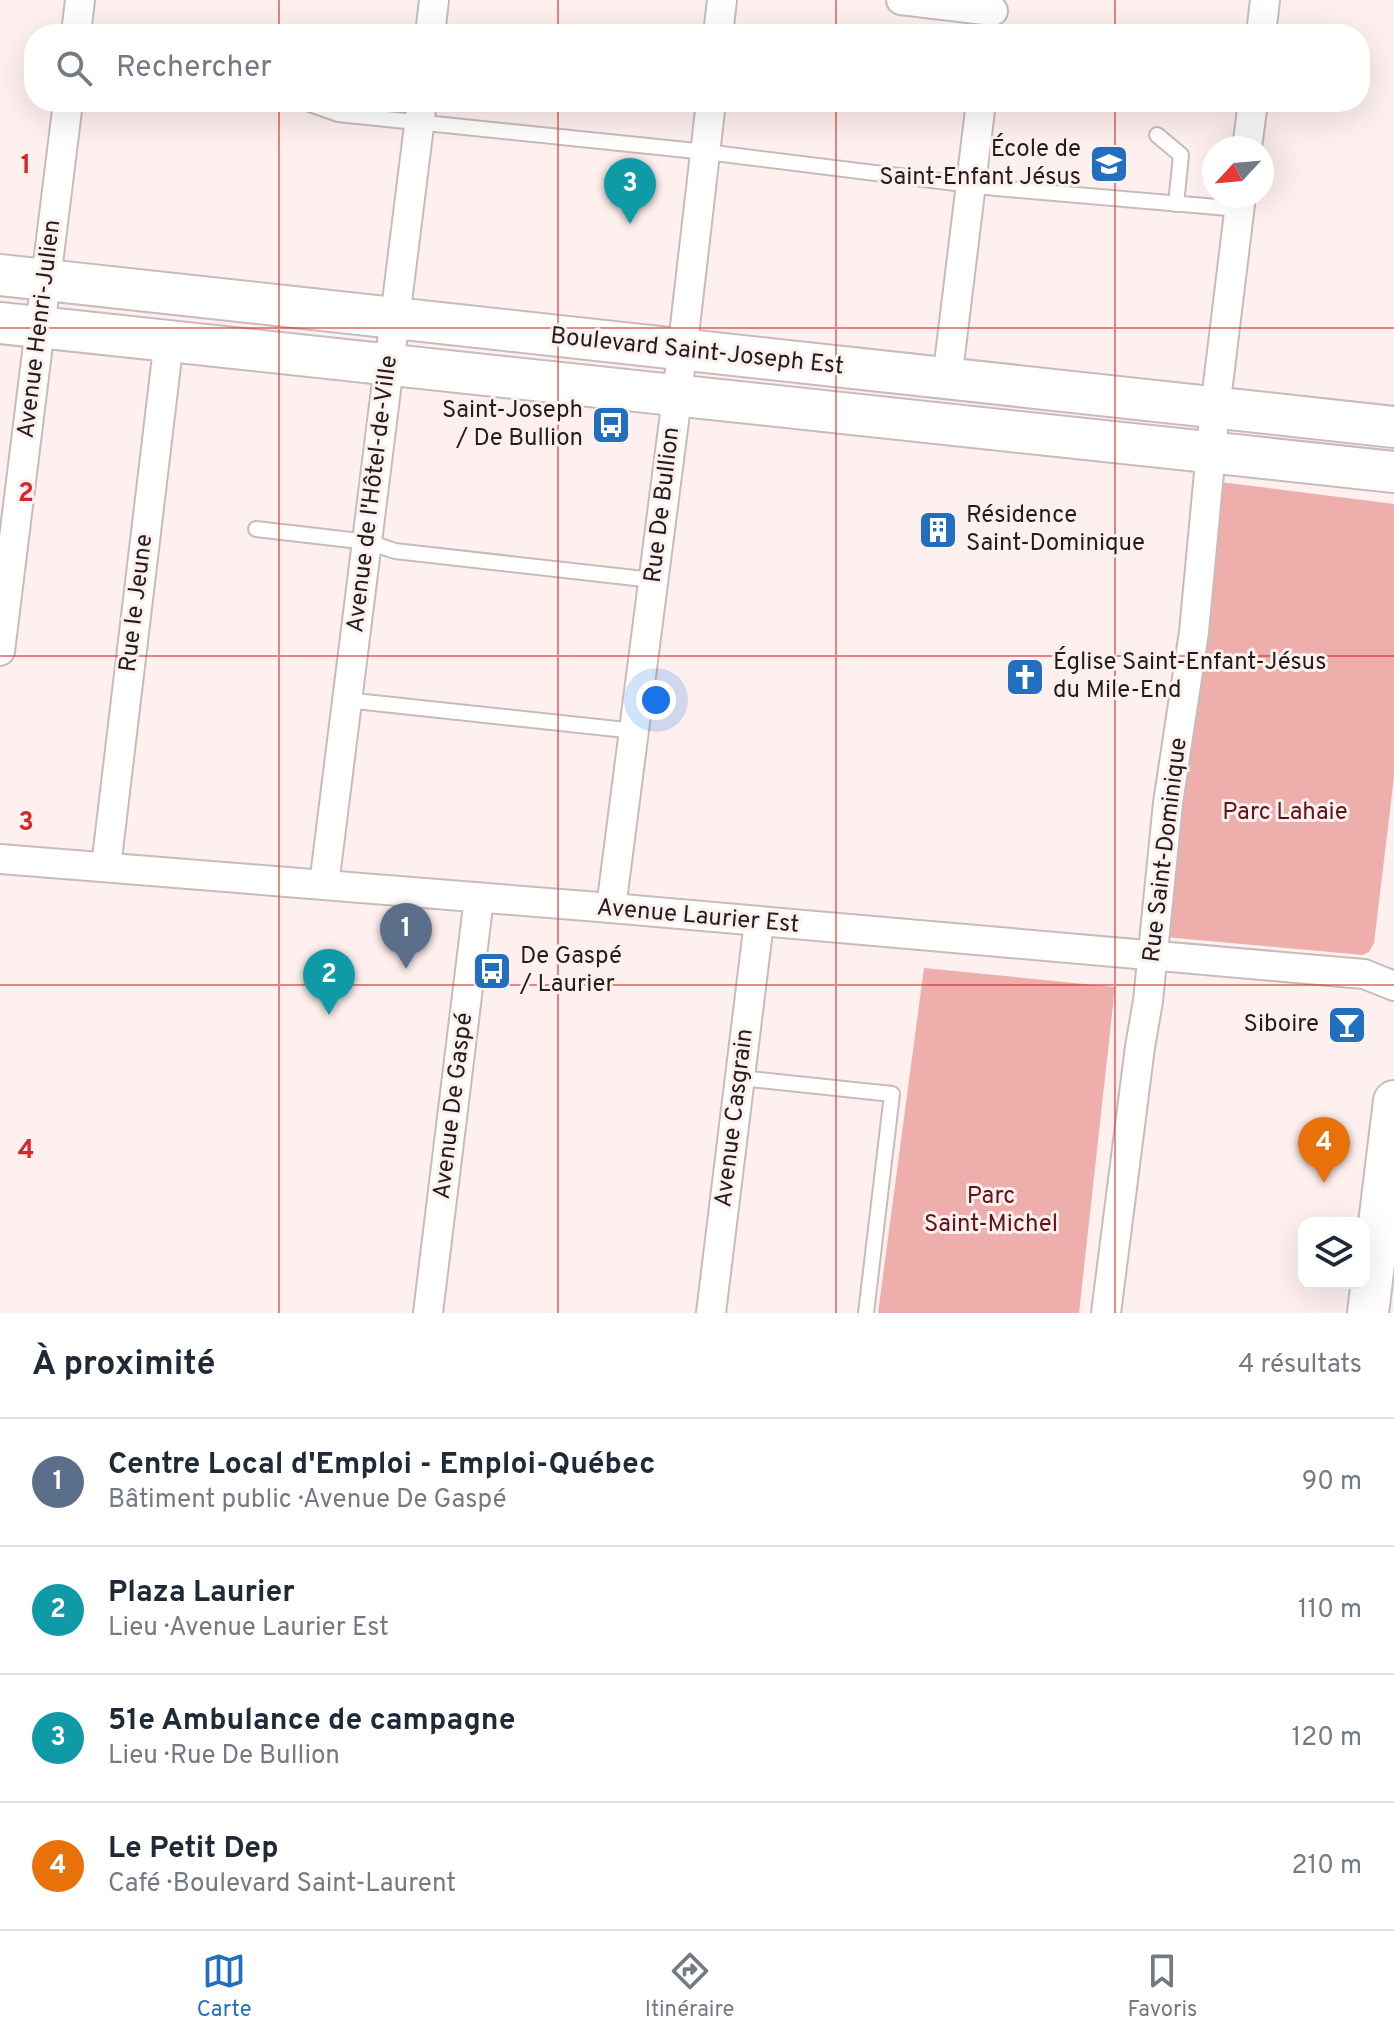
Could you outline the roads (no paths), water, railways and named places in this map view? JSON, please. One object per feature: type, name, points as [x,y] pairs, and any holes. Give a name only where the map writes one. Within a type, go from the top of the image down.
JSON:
[{"type":"main road","name":"Boulevard Saint-Joseph Est","points":[[0,275],[1394,427]]},
{"type":"main road","name":"Boulevard Saint-Joseph Est","points":[[0,323],[1394,472]]},
{"type":"main road","points":[[1368,1313],[1390,1176],[1394,1101]]},
{"type":"street","points":[[77,24],[80,0]]},
{"type":"street","points":[[431,24],[434,0]]},
{"type":"street","points":[[719,24],[722,0]]},
{"type":"street","points":[[901,0],[992,15]]},
{"type":"street","points":[[1262,24],[1265,0]]},
{"type":"street","name":"Avenue Henri-Julien","points":[[0,651],[67,112]]},
{"type":"street","name":"Avenue de l'Hôtel-de-Ville","points":[[324,885],[421,112]]},
{"type":"street","name":"Rue De Bullion","points":[[611,908],[710,112]]},
{"type":"street","points":[[947,380],[980,112]]},
{"type":"street","points":[[1249,136],[1252,112]]},
{"type":"street","name":"Rue Saint-Dominique","points":[[1106,1313],[1154,955],[1165,834],[1192,645],[1215,409],[1239,208]]},
{"type":"street","name":"Rue le Jeune","points":[[106,867],[169,340]]},
{"type":"street","name":"Avenue Laurier Est","points":[[0,859],[611,908],[1364,974],[1394,986]]},
{"type":"street","name":"Avenue De Gaspé","points":[[428,1313],[479,898]]},
{"type":"street","name":"Avenue Casgrain","points":[[711,1313],[759,922]]},
{"type":"lane","points":[[332,112],[421,112],[706,152],[970,184],[1176,204],[1202,203]]},
{"type":"lane","points":[[1157,135],[1181,155],[1176,204]]},
{"type":"lane","points":[[256,529],[368,542],[395,551],[653,580]]},
{"type":"lane","points":[[346,700],[635,731]]},
{"type":"lane","points":[[740,1078],[892,1094],[866,1313]]},
{"type":"place","name":"École de Saint-Enfant Jésus","points":[[1109,164]]},
{"type":"place","name":"51e Ambulance de campagne","points":[[630,224]]},
{"type":"place","name":"Saint-Joseph / De Bullion","points":[[611,425]]},
{"type":"place","name":"Résidence Saint-Dominique","points":[[938,530]]},
{"type":"place","name":"Église Saint-Enfant-Jésus du Mile-End","points":[[1025,677]]},
{"type":"place","name":"Centre Local d'Emploi - Emploi-Québec","points":[[406,969]]},
{"type":"place","name":"De Gaspé / Laurier","points":[[492,971]]},
{"type":"place","name":"Plaza Laurier","points":[[329,1015]]},
{"type":"place","name":"Siboire","points":[[1347,1025]]},
{"type":"place","name":"Le Petit Dep","points":[[1324,1183]]},
{"type":"park label","name":"Parc Lahaie","points":[[1285,813]]},
{"type":"park label","name":"Parc Saint-Michel","points":[[991,1211]]}]
